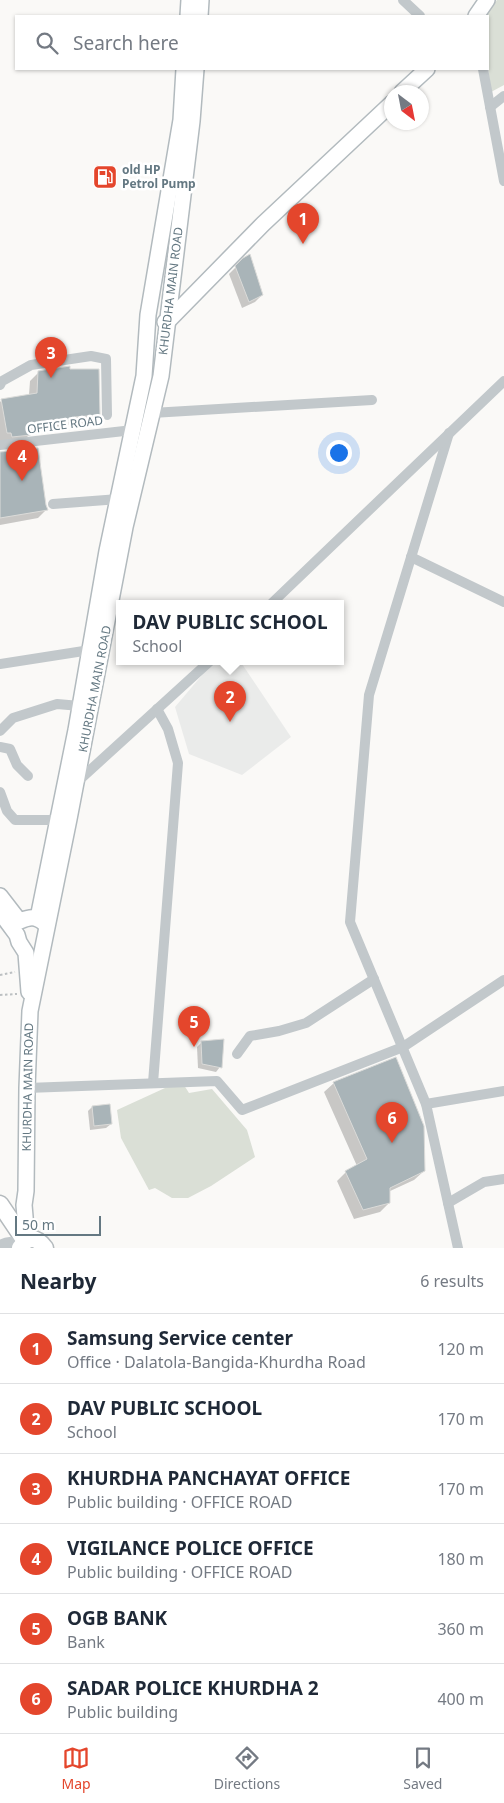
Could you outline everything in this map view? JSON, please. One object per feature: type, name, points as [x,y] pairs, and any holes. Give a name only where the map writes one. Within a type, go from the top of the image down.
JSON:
[{"type":"main road","points":[[188,15],[189,0]]},
{"type":"main road","points":[[200,15],[201,0]]},
{"type":"main road","points":[[477,15],[487,0]]},
{"type":"main road","name":"KHURDHA MAIN ROAD","points":[[38,918],[144,376],[148,321],[181,120],[184,70]]},
{"type":"main road","name":"KHURDHA MAIN ROAD","points":[[34,1245],[24,1205],[26,1191],[30,1011],[44,948],[125,527],[160,376],[192,121],[196,70]]},
{"type":"main road","points":[[410,85],[426,70]]},
{"type":"main road","points":[[148,321],[167,322],[263,224],[384,111]]},
{"type":"main road","points":[[0,896],[18,928],[19,942],[26,953],[30,1011]]},
{"type":"main road","points":[[0,912],[18,928]]},
{"type":"main road","points":[[18,928],[29,917],[38,918],[44,924],[47,932]]},
{"type":"main road","points":[[26,953],[44,948]]},
{"type":"main road","points":[[0,1204],[34,1245]]},
{"type":"main road","points":[[0,1213],[34,1245]]},
{"type":"street","points":[[403,0],[419,15]]},
{"type":"street","points":[[483,70],[504,181]]},
{"type":"street","points":[[490,108],[504,96]]},
{"type":"street","name":"OFFICE ROAD","points":[[0,385],[2,381],[31,364],[91,356],[106,359],[107,415]]},
{"type":"street","points":[[275,600],[504,381]]},
{"type":"street","points":[[152,413],[372,400]]},
{"type":"street","name":"OFFICE ROAD","points":[[0,445],[133,430]]},
{"type":"street","points":[[449,434],[369,695],[350,922],[426,1104],[458,1248]]},
{"type":"street","points":[[53,504],[119,499]]},
{"type":"street","points":[[411,557],[504,602]]},
{"type":"street","points":[[0,664],[90,650]]},
{"type":"street","points":[[76,783],[206,665]]},
{"type":"street","points":[[0,731],[13,718],[57,704],[80,706]]},
{"type":"street","points":[[153,1083],[178,763],[168,729],[157,709]]},
{"type":"street","points":[[0,747],[10,749],[17,765],[28,776]]},
{"type":"street","points":[[0,792],[7,811],[15,820],[58,820]]},
{"type":"street","points":[[237,1054],[250,1036],[279,1031],[306,1023],[374,979]]},
{"type":"street","points":[[27,1088],[217,1081],[242,1110],[403,1047],[504,980]]},
{"type":"street","points":[[426,1104],[504,1091]]},
{"type":"street","points":[[448,1203],[484,1182],[504,1179]]},
{"type":"street","points":[[0,1248],[8,1243],[34,1245]]},
{"type":"path","points":[[0,996],[18,994]]},
{"type":"shaded area","points":[[497,0],[504,0],[504,85],[491,92],[488,70],[489,15],[483,15]]},
{"type":"shaded area","points":[[211,665],[243,665],[291,737],[242,775],[189,754],[175,707]]},
{"type":"shaded area","points":[[182,1082],[189,1093],[212,1089],[247,1130],[255,1157],[211,1186],[188,1198],[172,1198],[155,1188],[149,1190],[121,1138],[117,1110]]},
{"type":"building","points":[[250,254],[263,295],[249,302],[235,266]]},
{"type":"building","points":[[70,366],[70,369],[99,369],[100,415],[74,417],[74,421],[35,424],[35,428],[31,428],[31,435],[12,437],[11,433],[7,433],[1,399],[37,393],[38,371]]},
{"type":"building","points":[[38,448],[48,510],[0,518],[0,452]]},
{"type":"building","points":[[224,1039],[222,1068],[202,1064],[201,1041]]},
{"type":"building","points":[[396,1057],[424,1126],[425,1171],[390,1188],[390,1203],[363,1210],[345,1171],[367,1159],[333,1082]]},
{"type":"building","points":[[110,1104],[112,1124],[94,1126],[92,1106]]},
{"type":"place","name":"old HP Petrol Pump","points":[[105,177]]},
{"type":"place","name":"Samsung Service center","points":[[303,244]]},
{"type":"place","name":"KHURDHA PANCHAYAT OFFICE","points":[[51,378]]},
{"type":"place","name":"VIGILANCE POLICE OFFICE","points":[[22,481]]},
{"type":"place","name":"DAV PUBLIC SCHOOL","points":[[230,722]]},
{"type":"place","name":"OGB BANK","points":[[194,1047]]},
{"type":"place","name":"SADAR POLICE KHURDHA 2","points":[[392,1143]]}]
